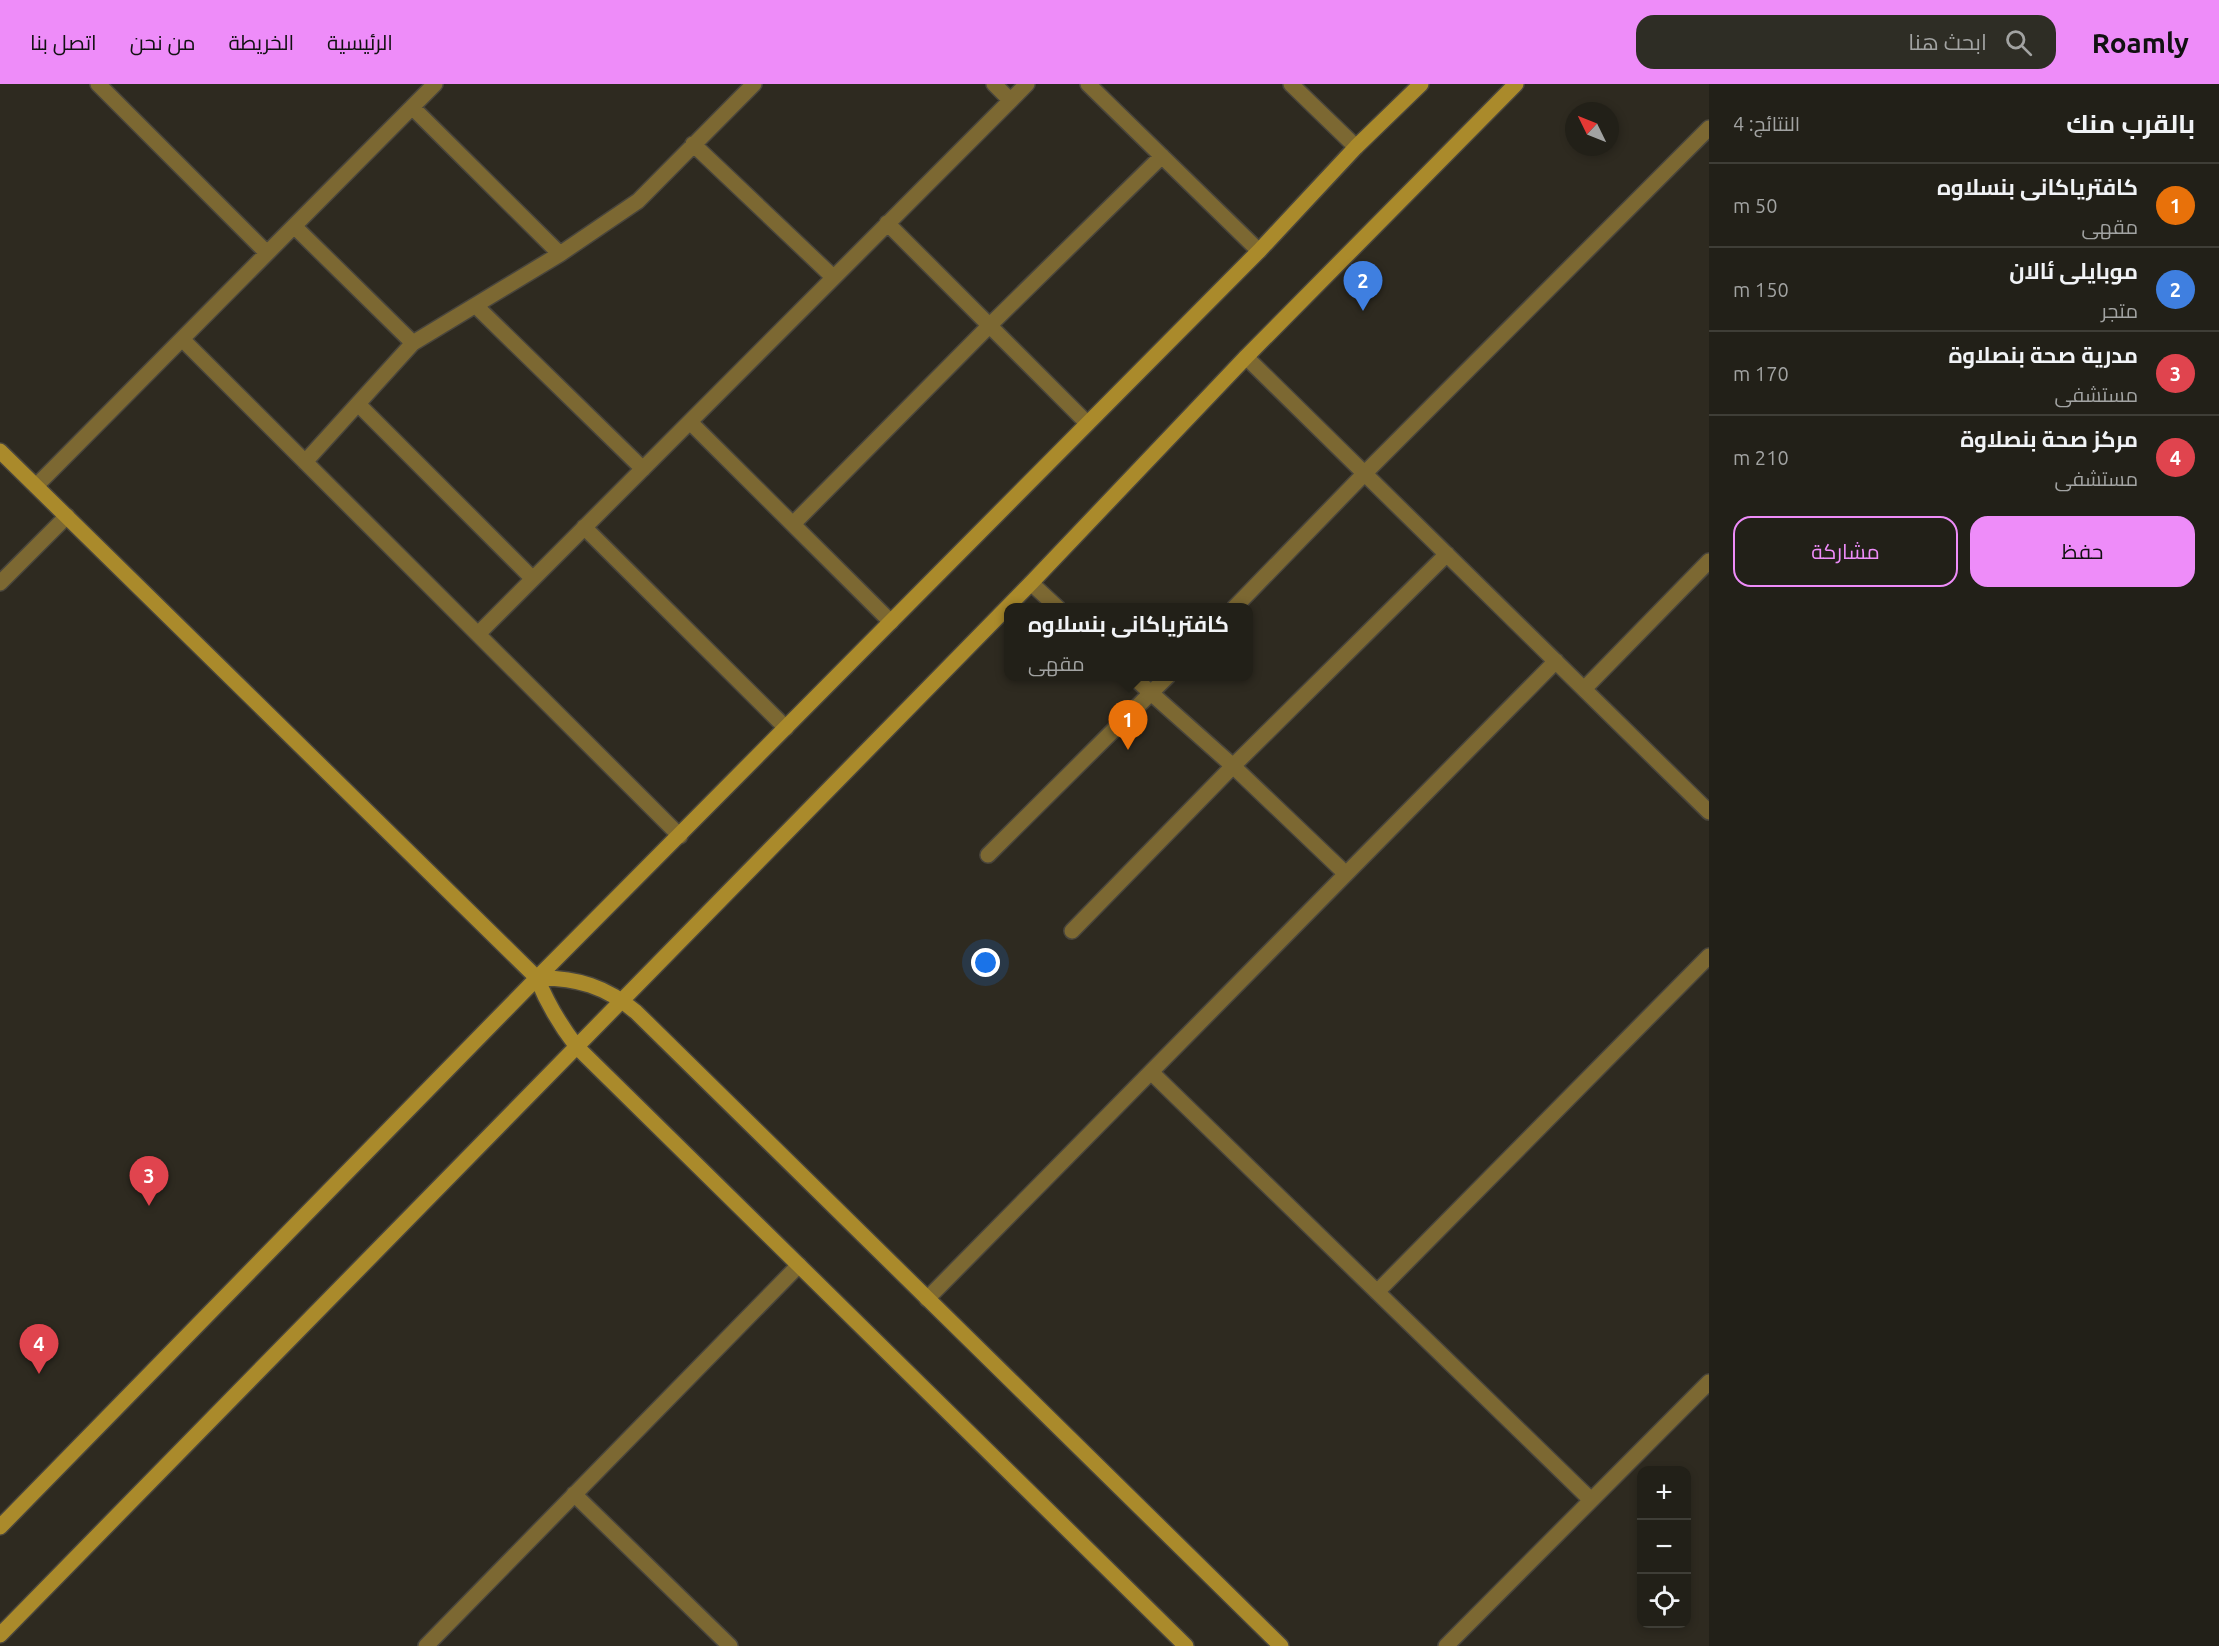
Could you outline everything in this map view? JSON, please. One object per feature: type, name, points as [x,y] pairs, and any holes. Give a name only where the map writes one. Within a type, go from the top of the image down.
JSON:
[{"type":"street","points":[[98,84],[267,253]]},
{"type":"street","points":[[36,486],[435,84]]},
{"type":"street","points":[[305,462],[413,344],[560,254],[638,201],[754,84]]},
{"type":"street","points":[[994,84],[1010,100]]},
{"type":"street","points":[[478,634],[1027,84]]},
{"type":"street","points":[[1088,84],[1259,250]]},
{"type":"street","points":[[1291,84],[1356,147]]},
{"type":"street","points":[[0,1527],[537,978],[1259,250],[1356,147],[1421,84]]},
{"type":"street","points":[[1011,603],[1246,357],[1516,84]]},
{"type":"street","points":[[412,107],[560,254]]},
{"type":"street","points":[[1239,603],[1709,128]]},
{"type":"street","points":[[693,144],[833,277]]},
{"type":"street","points":[[792,524],[1162,156]]},
{"type":"street","points":[[887,223],[1087,423]]},
{"type":"street","points":[[294,226],[413,344]]},
{"type":"street","points":[[476,306],[643,469]]},
{"type":"street","points":[[182,339],[680,836]]},
{"type":"street","points":[[1246,357],[1709,812]]},
{"type":"street","points":[[358,404],[533,579]]},
{"type":"street","points":[[690,422],[891,622]]},
{"type":"street","points":[[0,451],[537,978],[547,1003],[577,1047],[1186,1646]]},
{"type":"street","points":[[0,583],[67,516]]},
{"type":"street","points":[[584,527],[786,728]]},
{"type":"street","points":[[1071,931],[1233,766],[1448,554]]},
{"type":"street","points":[[1584,689],[1709,561]]},
{"type":"street","points":[[1031,583],[1053,603]]},
{"type":"street","points":[[0,1635],[1004,611]]},
{"type":"street","points":[[927,1299],[1556,661]]},
{"type":"street","points":[[1137,681],[1233,766],[1346,874]]},
{"type":"street","points":[[988,855],[1163,681]]},
{"type":"street","points":[[1377,1292],[1709,956]]},
{"type":"street","points":[[537,978],[559,977],[582,981],[622,1000],[1281,1646]]},
{"type":"street","points":[[1151,1072],[1591,1500]]},
{"type":"street","points":[[426,1646],[798,1265]]},
{"type":"street","points":[[1446,1646],[1709,1382]]},
{"type":"street","points":[[574,1494],[730,1646]]},
{"type":"place","name":"موبایلی ئالان","points":[[1363,311]]},
{"type":"place","name":"كافترياكانى بنسلاوه","points":[[1128,750]]},
{"type":"place","name":"مدرية صحة بنصلاوة","points":[[149,1206]]},
{"type":"place","name":"مركز صحة بنصلاوة","points":[[39,1374]]}]
